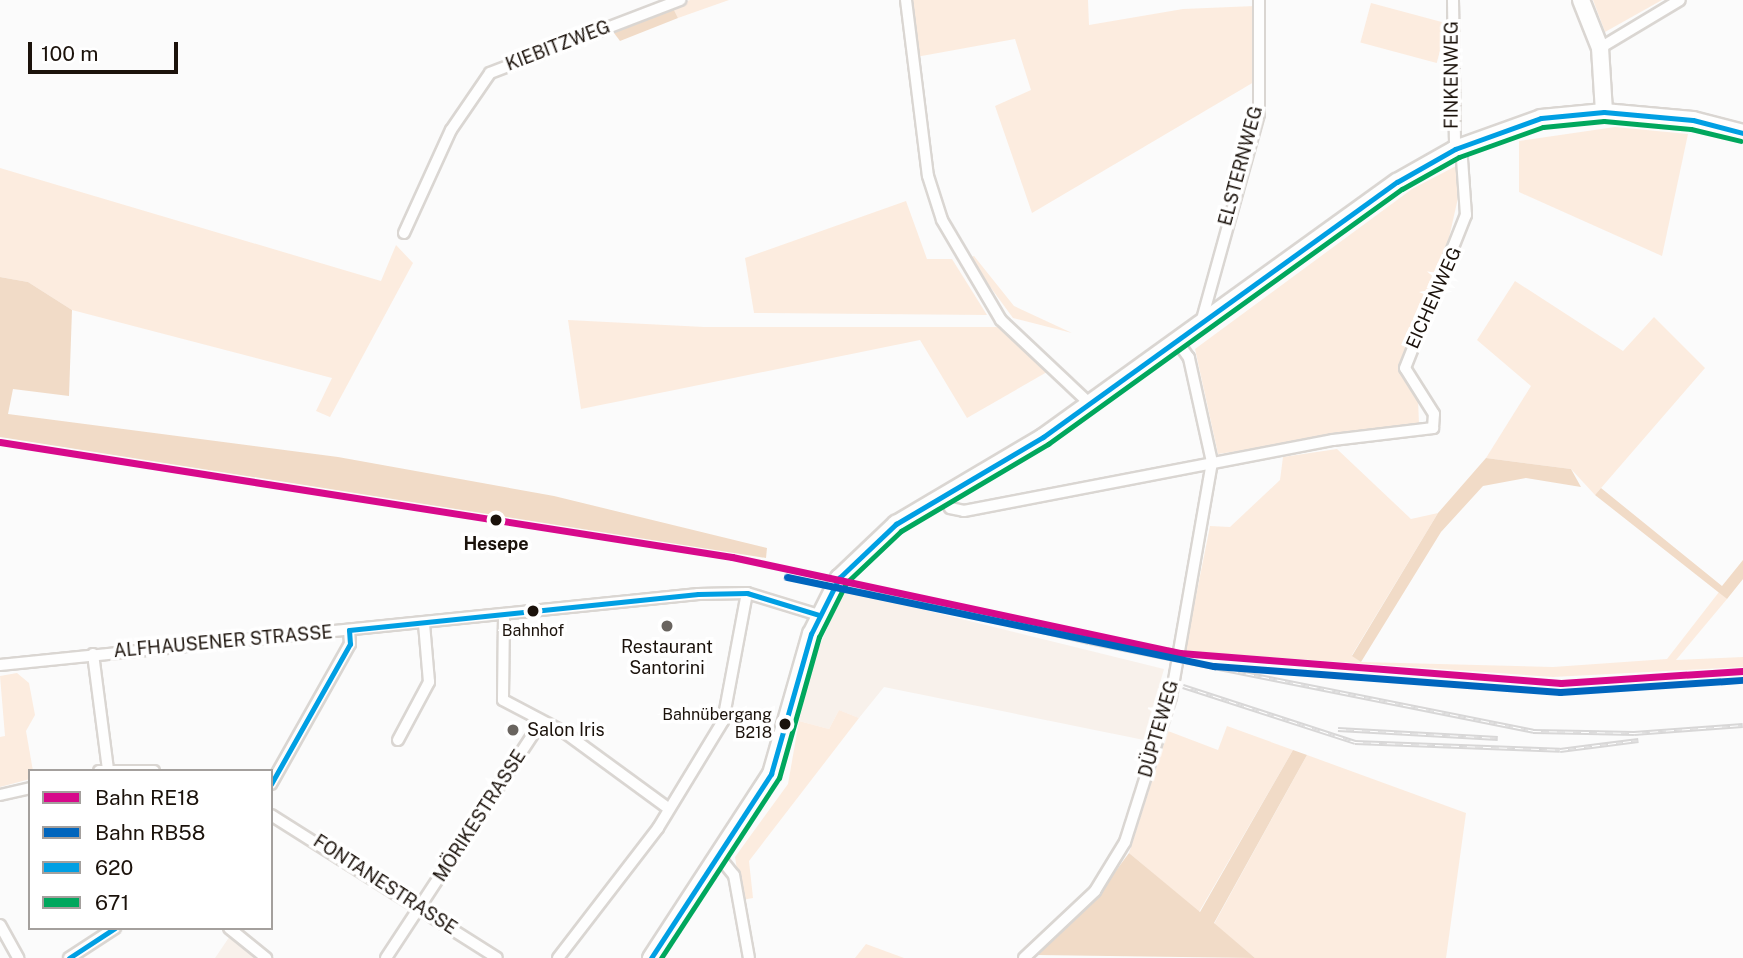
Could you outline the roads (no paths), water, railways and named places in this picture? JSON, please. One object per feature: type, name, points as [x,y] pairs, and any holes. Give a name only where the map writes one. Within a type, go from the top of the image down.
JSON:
[{"type":"street","name":"KIEBITZWEG","points":[[404,233],[451,130],[490,73],[680,0]]},
{"type":"street","points":[[906,0],[928,176],[942,220],[1001,320],[1090,404]]},
{"type":"street","name":"FINKENWEG","points":[[1453,0],[1458,148]]},
{"type":"street","points":[[1581,0],[1600,48],[1604,112]]},
{"type":"street","points":[[1600,48],[1681,0]]},
{"type":"street","name":"ELSTERNWEG","points":[[1201,323],[1259,114],[1260,2]]},
{"type":"street","points":[[651,958],[720,858],[771,774],[819,615],[839,578],[886,532],[1090,404],[1397,182],[1458,148],[1541,118],[1604,112],[1693,120],[1743,133]]},
{"type":"street","name":"EICHENWEG","points":[[942,495],[950,508],[964,512],[1212,462],[1433,428],[1434,414],[1405,368],[1466,215],[1458,148]]},
{"type":"street","points":[[1177,341],[1189,358],[1212,462]]},
{"type":"street","name":"DÜPTEWEG","points":[[1024,958],[1095,891],[1125,842],[1171,697],[1212,462]]},
{"type":"street","points":[[558,958],[668,808],[727,713],[747,593]]},
{"type":"street","name":"ALFHAUSENER STRASSE","points":[[0,665],[747,593],[819,615]]},
{"type":"street","points":[[504,616],[503,700],[540,724],[564,733],[668,808]]},
{"type":"street","points":[[398,740],[429,682],[424,624]]},
{"type":"street","points":[[273,780],[349,644],[349,630]]},
{"type":"street","points":[[93,654],[104,769]]},
{"type":"street","name":"MÖRIKESTRASSE","points":[[386,958],[540,724]]},
{"type":"street","points":[[0,795],[28,788]]},
{"type":"street","name":"FONTANESTRASSE","points":[[273,816],[497,958]]},
{"type":"street","points":[[720,858],[734,875],[749,958]]},
{"type":"street","points":[[0,925],[18,958]]},
{"type":"street","points":[[69,958],[111,930]]},
{"type":"street","points":[[231,930],[266,958]]},
{"type":"railway","points":[[857,588],[1089,642],[1533,731],[1634,733],[1743,725]]},
{"type":"railway","points":[[1183,686],[1355,742],[1560,750],[1638,740]]},
{"type":"railway","points":[[1338,729],[1498,738]]},
{"type":"rail line","name":"RE18","points":[[0,442],[732,557],[1180,653],[1561,683],[1743,671]]},
{"type":"rail line","name":"RB58","points":[[787,577],[1214,666],[1560,692],[1743,680]]},
{"type":"place","name":"Hesepe","points":[[496,520]]},
{"type":"place","name":"Bahnhof","points":[[533,611]]},
{"type":"place","name":"Restaurant Santorini","points":[[667,626]]},
{"type":"place","name":"Bahnübergang B218","points":[[785,724]]},
{"type":"place","name":"Salon Iris","points":[[513,730]]}]
